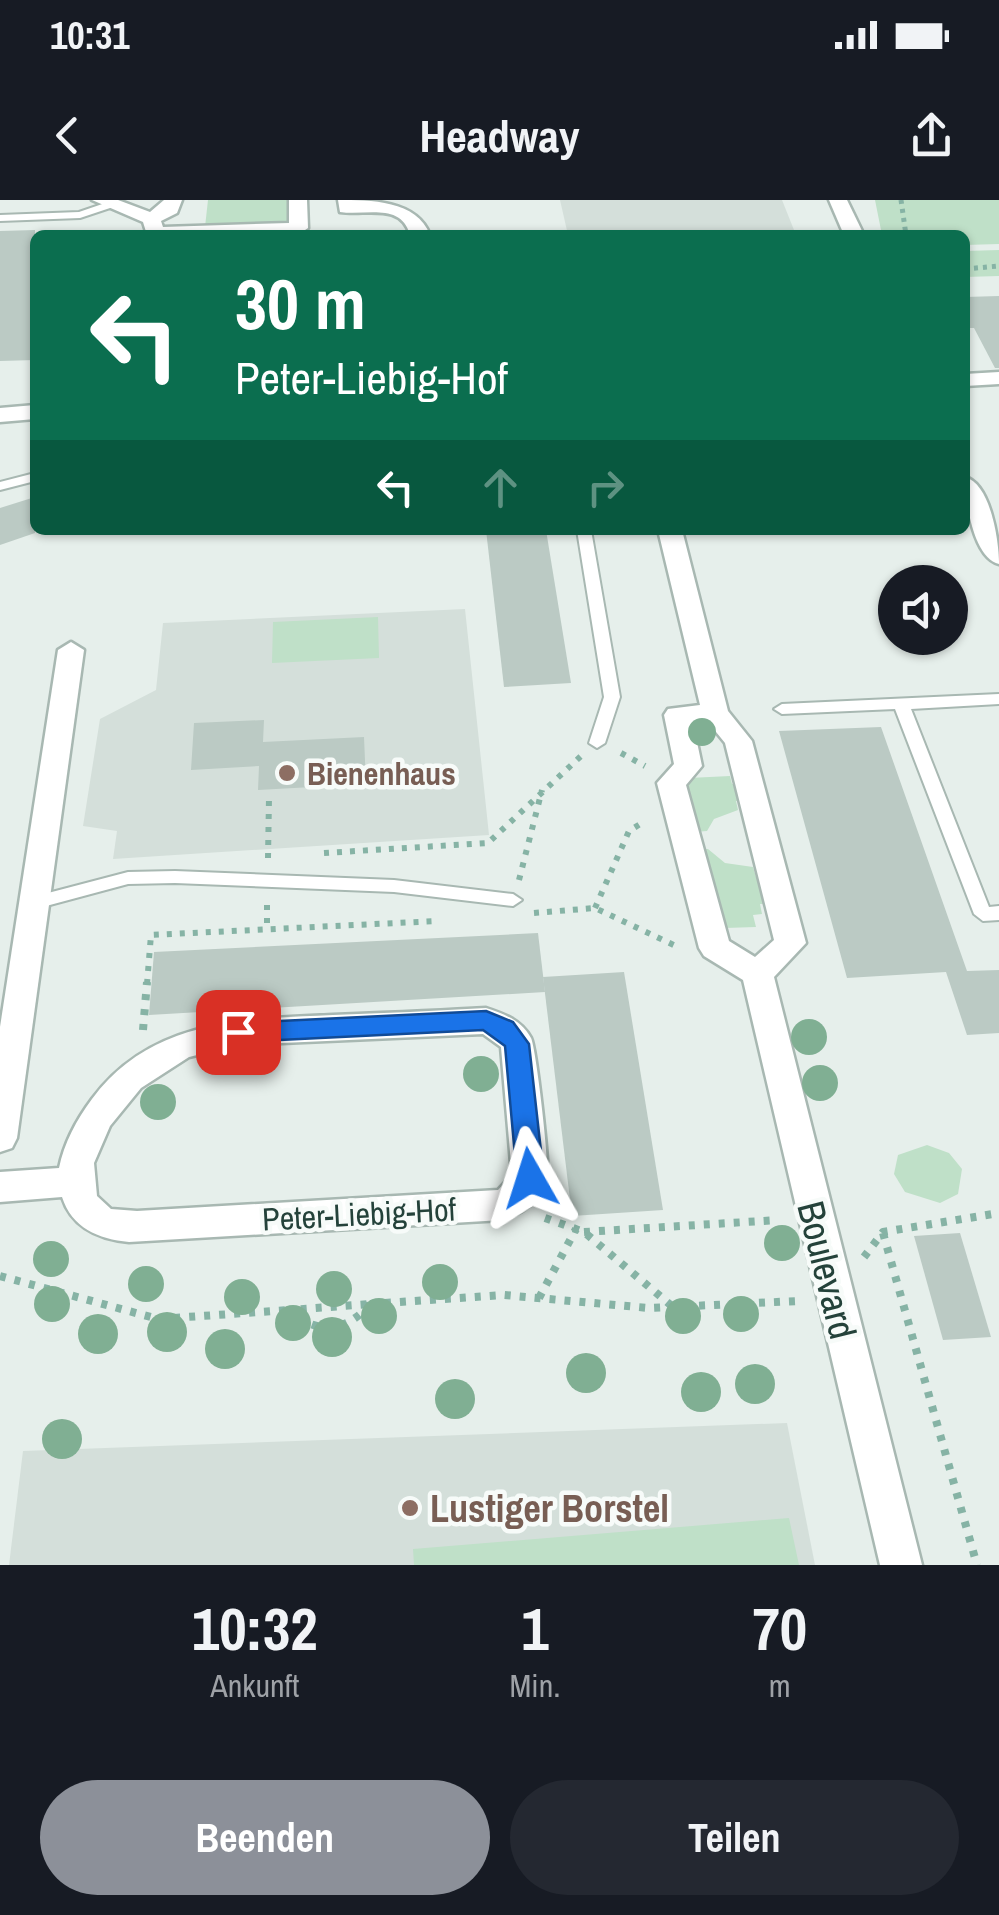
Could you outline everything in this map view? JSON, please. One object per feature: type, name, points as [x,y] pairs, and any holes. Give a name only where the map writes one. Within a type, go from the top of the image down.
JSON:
[{"type":"street","points":[[150,220],[170,209],[173,200]]},
{"type":"street","points":[[298,200],[327,210],[392,206],[406,211],[419,230]]},
{"type":"street","points":[[838,200],[852,230]]},
{"type":"street","points":[[108,202],[150,220],[299,228],[327,210]]},
{"type":"street","points":[[970,380],[999,378]]},
{"type":"street","points":[[0,416],[30,413]]},
{"type":"street","points":[[970,495],[999,557]]},
{"type":"street","points":[[671,535],[714,713],[738,741],[790,942],[748,968]]},
{"type":"street","points":[[0,1138],[71,650]]},
{"type":"street","points":[[671,784],[688,766],[678,714],[714,713]]},
{"type":"street","name":"Boulevard","points":[[671,784],[715,948],[748,968],[901,1565]]},
{"type":"street","points":[[0,1187],[76,1182],[78,1153],[104,1107],[140,1068],[202,1037],[486,1020],[505,1029],[517,1044],[530,1178],[514,1199]]},
{"type":"street","name":"Peter-Liebig-Hof","points":[[76,1182],[87,1209],[98,1220],[118,1226],[482,1207],[514,1199]]},
{"type":"lane","points":[[0,218],[80,215],[108,202]]},
{"type":"lane","points":[[0,486],[30,479]]},
{"type":"lane","points":[[585,535],[612,697],[597,743]]},
{"type":"lane","points":[[782,709],[999,699]]},
{"type":"lane","points":[[901,704],[983,914],[999,913]]},
{"type":"lane","points":[[35,903],[128,878],[175,877],[394,886],[513,900]]},
{"type":"path","points":[[902,200],[905,230]]},
{"type":"path","points":[[970,269],[999,266]]},
{"type":"path","points":[[305,854],[488,844],[514,824],[543,786],[597,743],[629,756],[671,784],[654,816],[629,831],[595,908]]},
{"type":"path","points":[[543,786],[510,915],[595,908],[712,965],[748,968]]},
{"type":"path","points":[[249,858],[286,855]]},
{"type":"path","points":[[140,1068],[151,935],[442,920]]},
{"type":"path","points":[[514,1199],[580,1231],[673,1307]]},
{"type":"path","points":[[834,1299],[883,1232],[999,1214]]},
{"type":"path","points":[[580,1231],[814,1218]]},
{"type":"path","points":[[539,1298],[580,1231]]},
{"type":"path","points":[[883,1232],[976,1565]]},
{"type":"path","points":[[0,1276],[158,1319],[504,1295],[673,1307],[772,1302]]},
{"type":"path","points":[[290,1310],[310,1327],[326,1329],[352,1323],[370,1304]]},
{"type":"shaded area","points":[[560,200],[782,200],[794,230],[567,230]]},
{"type":"shaded area","name":"Bienenhaus","points":[[465,609],[489,835],[113,859],[117,831],[83,826],[100,719],[156,690],[163,623]]},
{"type":"shaded area","name":"Lustiger Borstel","points":[[787,1423],[815,1565],[9,1565],[23,1451]]},
{"type":"green space","points":[[208,200],[292,200],[291,222],[205,227]]},
{"type":"green space","points":[[875,200],[999,200],[999,244],[970,245],[970,230],[881,230]]},
{"type":"green space","points":[[999,250],[999,276],[970,277],[970,251]]},
{"type":"green space","points":[[378,617],[379,658],[272,663],[273,622]]},
{"type":"green space","points":[[730,776],[732,784],[739,784],[743,801],[736,801],[738,810],[714,819],[707,831],[694,832],[683,783],[690,782],[689,778]]},
{"type":"green space","points":[[700,849],[708,849],[725,863],[753,867],[756,877],[762,877],[769,904],[760,904],[762,914],[753,915],[756,927],[725,928],[723,917],[714,918]]},
{"type":"green space","points":[[927,1145],[949,1153],[962,1169],[958,1194],[940,1203],[905,1192],[894,1174],[898,1155]]},
{"type":"green space","points":[[789,1518],[799,1565],[414,1565],[413,1549]]},
{"type":"building","points":[[30,230],[30,360],[0,361],[0,231]]},
{"type":"building","points":[[999,296],[999,368],[995,368],[974,328],[970,328],[970,297]]},
{"type":"building","points":[[30,499],[30,535],[0,545],[0,508]]},
{"type":"building","points":[[487,535],[547,535],[571,683],[504,687]]},
{"type":"building","points":[[264,720],[263,742],[364,737],[366,784],[258,790],[259,766],[191,770],[194,723]]},
{"type":"building","points":[[881,727],[967,971],[999,970],[999,1033],[967,1035],[946,972],[847,978],[779,731]]},
{"type":"building","points":[[538,933],[545,992],[149,1015],[154,952]]},
{"type":"building","points":[[624,972],[663,1210],[572,1216],[543,977]]},
{"type":"building","points":[[960,1233],[991,1337],[943,1340],[914,1236]]},
{"type":"place","name":"Bienenhaus","points":[[287,773]]},
{"type":"place","name":"Lustiger Borstel","points":[[410,1508]]},
{"type":"route","points":[[238,1032],[486,1020],[505,1029],[517,1044],[530,1178]]}]
